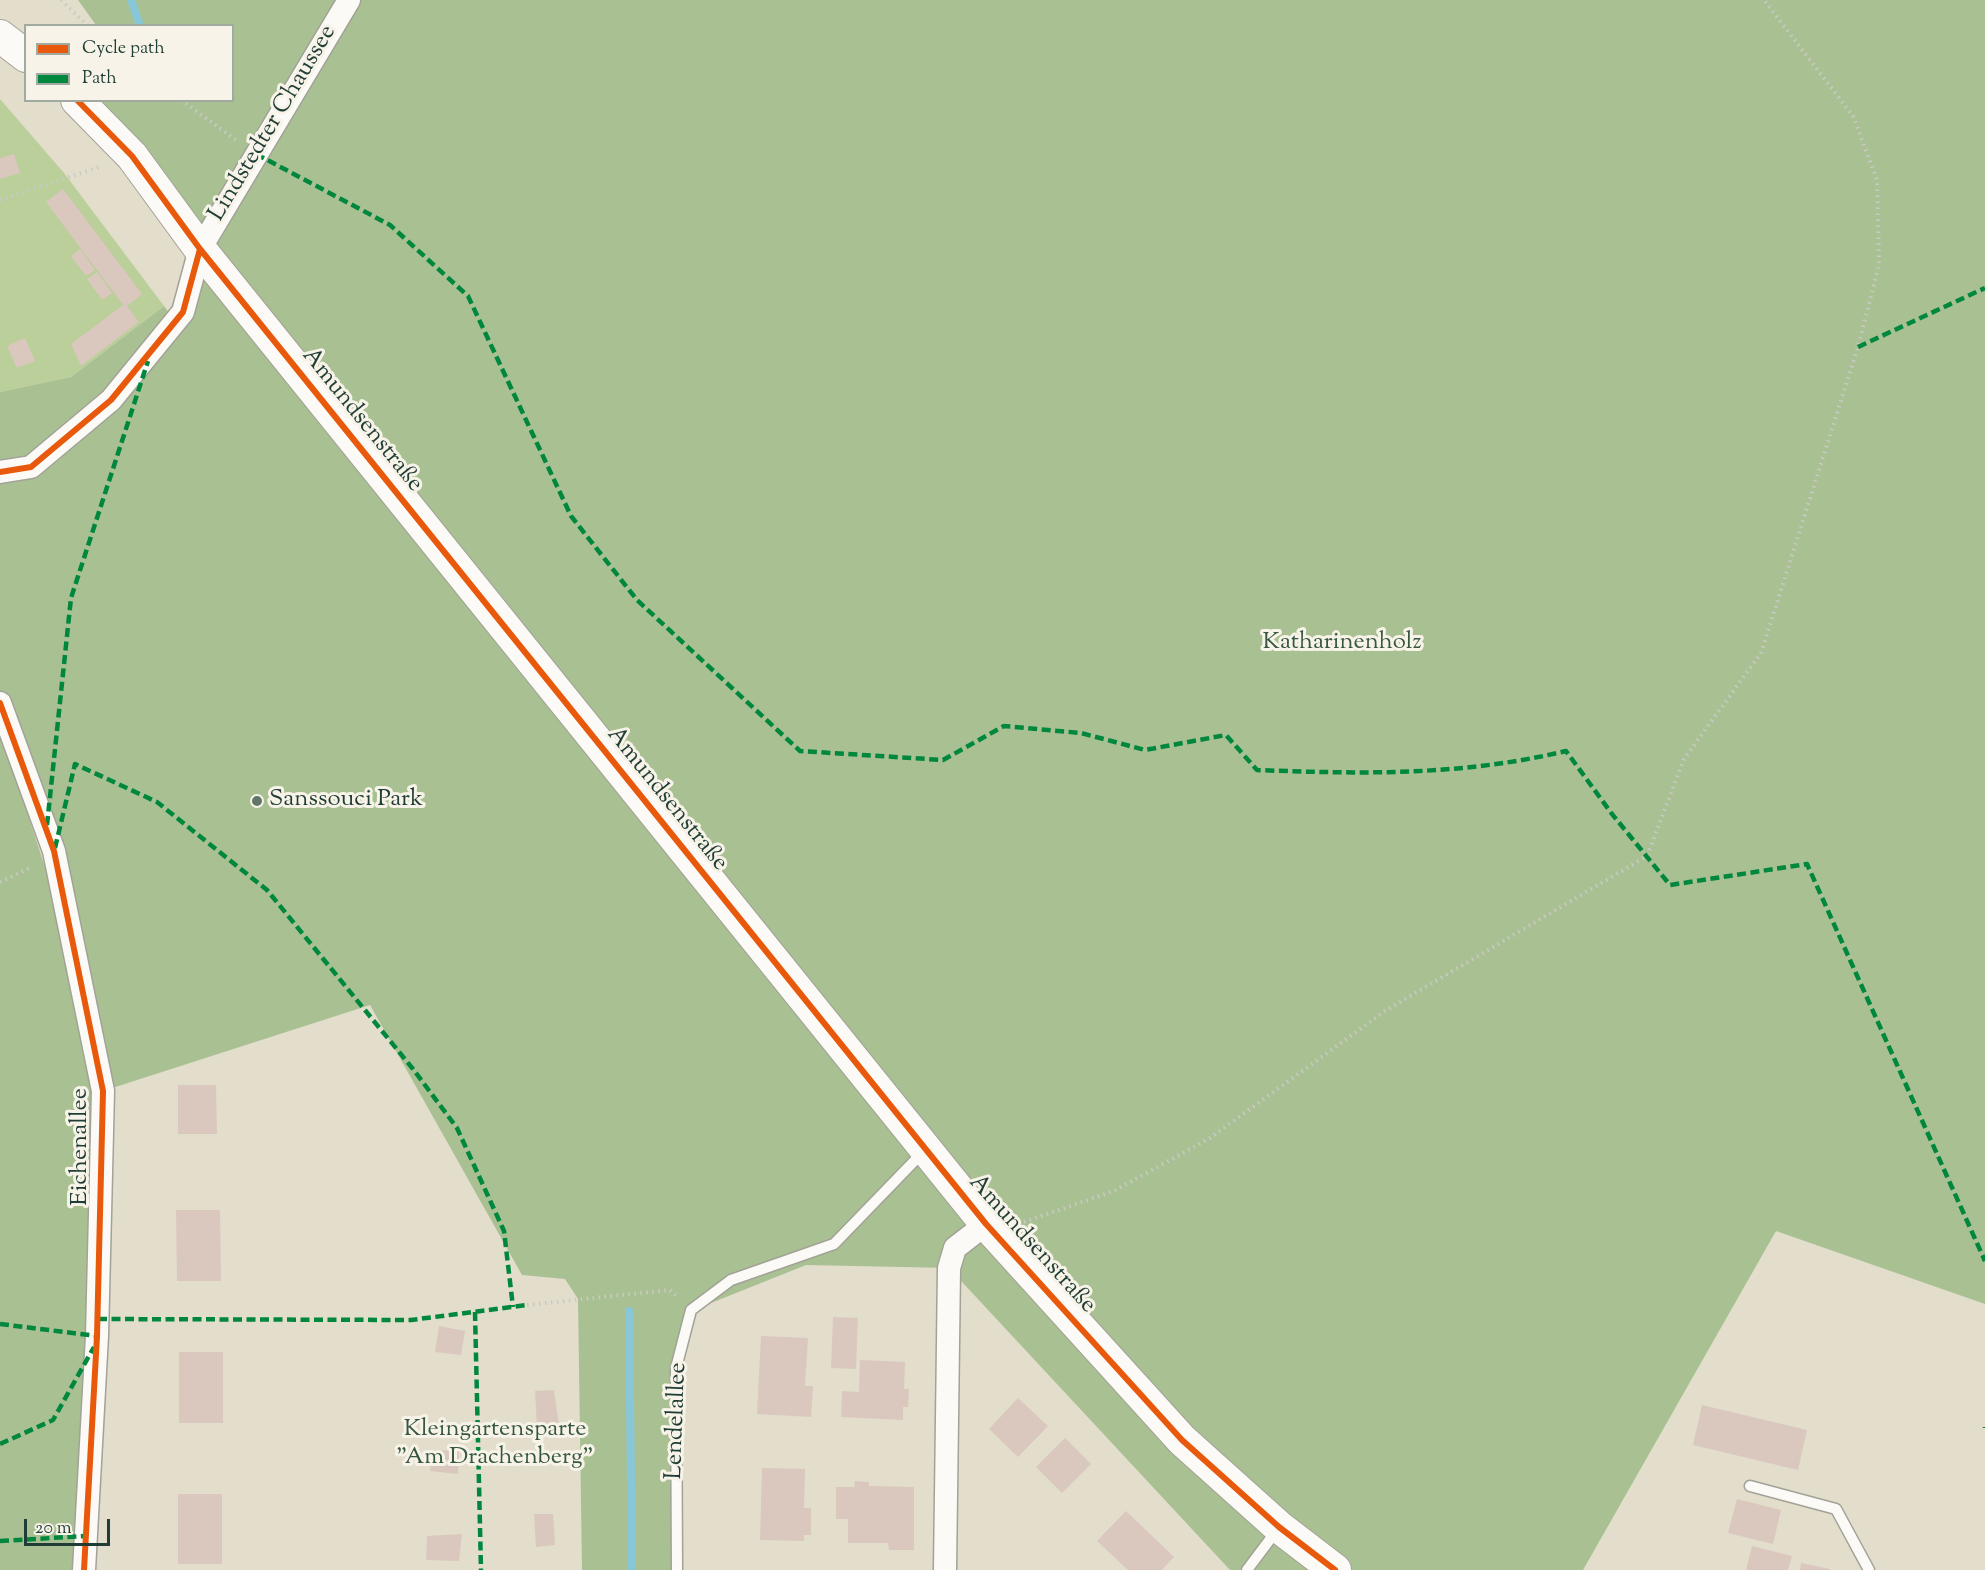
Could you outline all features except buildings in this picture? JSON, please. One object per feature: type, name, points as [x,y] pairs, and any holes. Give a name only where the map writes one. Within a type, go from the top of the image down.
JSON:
[{"type":"street","name":"Lindstedter Chaussee","points":[[0,472],[31,467],[111,400],[183,312],[200,249],[349,0]]},
{"type":"street","points":[[0,36],[24,54]]},
{"type":"street","name":"Amundsenstraße","points":[[79,102],[132,156],[200,249],[924,1151],[992,1230],[1182,1440],[1279,1527],[1335,1570]]},
{"type":"street","name":"Eichenallee","points":[[0,703],[54,851],[103,1091],[98,1318],[84,1570]]},
{"type":"street","points":[[945,1570],[949,1268],[955,1248],[992,1230]]},
{"type":"lane","name":"Lendelallee","points":[[677,1570],[676,1368],[691,1310],[730,1280],[834,1244],[924,1151]]},
{"type":"lane","points":[[1750,1486],[1836,1509],[1869,1570]]},
{"type":"lane","points":[[1247,1570],[1279,1527]]},
{"type":"path","points":[[61,0],[86,24]]},
{"type":"path","points":[[992,1230],[1023,1222],[1114,1191],[1210,1138],[1385,1011],[1647,856],[1684,759],[1761,653],[1858,347],[1879,265],[1878,180],[1853,116],[1764,0]]},
{"type":"path","points":[[184,102],[256,154]]},
{"type":"path","points":[[0,200],[132,156]]},
{"type":"path","points":[[0,882],[28,870],[54,851]]},
{"type":"path","points":[[527,1305],[670,1290]]},
{"type":"green space","name":"Katharinenholz","points":[[78,0],[1985,0],[1985,1304],[1776,1231],[1583,1570],[1230,1570],[949,1268],[806,1265],[691,1311],[676,1368],[677,1570],[582,1570],[578,1299],[565,1279],[522,1275],[370,1005],[103,1091],[54,851],[0,703],[0,472],[31,467],[103,398],[27,460],[0,465],[0,392],[71,377],[164,306],[169,313],[200,249],[132,156],[101,102],[234,102],[234,24],[95,24]]},
{"type":"green space","points":[[0,99],[64,173],[164,306],[71,377],[0,392]]},
{"type":"green space","points":[[0,730],[65,928],[93,1093],[97,1336],[72,1570],[0,1570]]},
{"type":"waterway","points":[[131,0],[139,23]]},
{"type":"waterway","points":[[629,1311],[632,1570]]},
{"type":"marked path","points":[[256,154],[390,225],[468,296],[571,516],[637,600],[800,751],[943,760],[1004,726],[1081,733],[1145,750],[1226,735],[1257,770],[1374,772],[1450,769],[1527,759],[1566,751],[1612,814],[1670,885],[1807,864],[1985,1261]]},
{"type":"marked path","points":[[1858,347],[1985,288]]},
{"type":"marked path","points":[[47,825],[71,598],[148,361]]},
{"type":"marked path","points":[[55,848],[75,764],[157,802],[267,890],[413,1069],[457,1128],[504,1231],[513,1307]]},
{"type":"marked path","points":[[98,1319],[411,1320],[527,1305]]},
{"type":"marked path","points":[[475,1312],[481,1570]]},
{"type":"marked path","points":[[0,1324],[97,1336]]},
{"type":"marked path","points":[[0,1444],[53,1420],[94,1347]]},
{"type":"marked path","points":[[0,1541],[86,1536]]},
{"type":"cycle path","points":[[79,102],[132,156],[200,249],[986,1224],[1182,1440],[1279,1527],[1335,1570]]},
{"type":"cycle path","points":[[0,472],[31,467],[111,400],[183,312],[200,249]]},
{"type":"cycle path","points":[[0,703],[54,851],[103,1091],[97,1336],[84,1570]]},
{"type":"place","name":"Sanssouci Park","points":[[257,801]]},
{"type":"park label","name":"Kleingartensparte \"Am Drachenberg\"","points":[[495,1445]]}]
